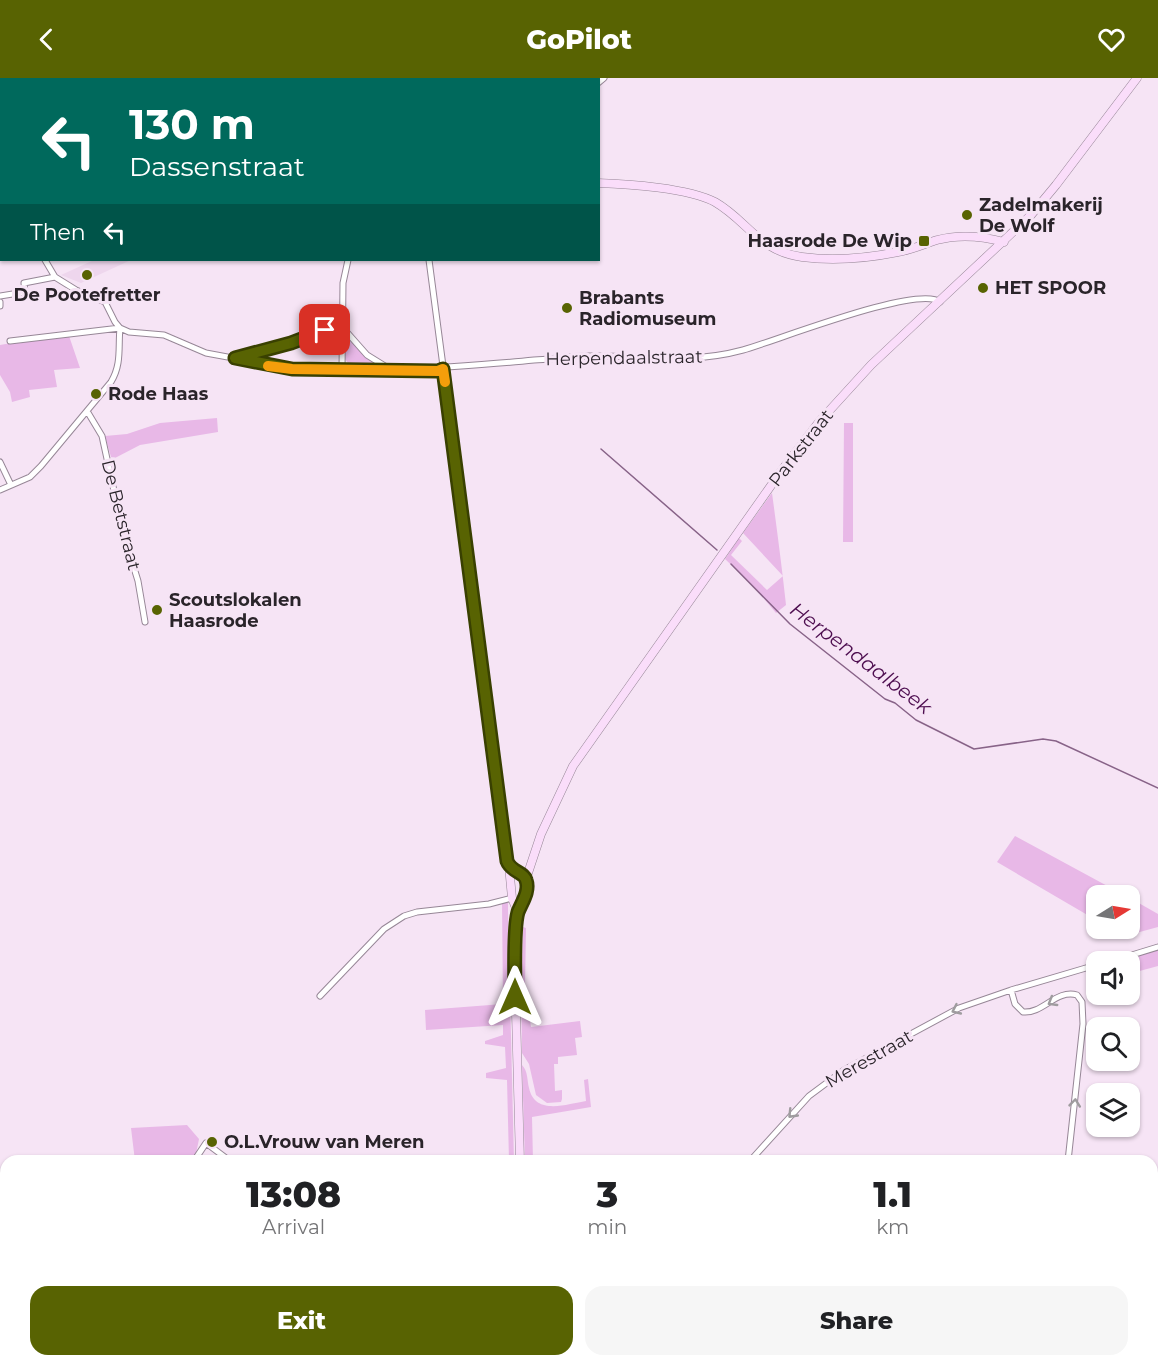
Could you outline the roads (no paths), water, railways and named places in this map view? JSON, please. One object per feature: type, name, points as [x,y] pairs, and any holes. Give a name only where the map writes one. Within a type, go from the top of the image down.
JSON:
[{"type":"street","name":"Parkstraat","points":[[518,913],[523,903],[522,876],[530,866],[546,821],[573,766],[793,455],[851,386],[1031,215],[1137,78]]},
{"type":"street","points":[[600,183],[681,191],[698,195],[724,209],[764,243],[802,257],[873,256],[899,252],[956,236],[976,236],[1004,242]]},
{"type":"street","points":[[0,490],[30,477],[41,466],[117,373],[120,361],[120,328],[105,302],[76,290],[55,277],[46,261]]},
{"type":"street","points":[[342,369],[343,283],[348,261]]},
{"type":"street","points":[[429,261],[512,900],[518,913],[515,976],[520,1155]]},
{"type":"street","points":[[0,296],[25,292],[24,282],[55,277]]},
{"type":"street","name":"Herpendaalstraat","points":[[10,341],[120,328],[129,332],[164,335],[206,353],[292,369],[438,371],[447,367],[588,356],[656,360],[716,356],[744,350],[826,322],[890,305],[932,298],[940,302]]},
{"type":"street","points":[[235,358],[291,343],[343,325]]},
{"type":"street","points":[[343,325],[367,355],[390,370]]},
{"type":"street","name":"De Betstraat","points":[[87,411],[102,436],[123,532],[138,581],[145,622]]},
{"type":"street","points":[[0,462],[11,485]]},
{"type":"street","points":[[509,866],[522,876]]},
{"type":"street","points":[[511,879],[513,875],[522,876]]},
{"type":"street","points":[[320,996],[384,929],[404,916],[422,911],[512,900],[519,904],[523,903]]},
{"type":"street","points":[[1140,953],[1158,947]]},
{"type":"street","name":"Merestraat","points":[[755,1155],[809,1096],[844,1070],[959,1008],[1086,968]]},
{"type":"street","points":[[1011,990],[1015,1004],[1023,1012],[1036,1011],[1070,993],[1077,995],[1082,1002],[1083,1024],[1069,1155]]},
{"type":"street","points":[[198,1155],[206,1143],[222,1155]]},
{"type":"waterway","name":"Herpendaalbeek","points":[[601,449],[717,550]]},
{"type":"waterway","name":"Herpendaalbeek","points":[[731,564],[790,624],[885,699],[895,703],[916,720],[974,749],[1043,739],[1056,741],[1158,788]]},
{"type":"place","name":"Zadelmakerij De Wolf","points":[[967,215]]},
{"type":"place","name":"Haasrode De Wip","points":[[924,241]]},
{"type":"place","name":"De Pootefretter","points":[[87,275]]},
{"type":"place","name":"HET SPOOR","points":[[983,288]]},
{"type":"place","name":"Brabants Radiomuseum","points":[[567,308]]},
{"type":"place","name":"Rode Haas","points":[[96,394]]},
{"type":"place","name":"Scoutslokalen Haasrode","points":[[157,610]]},
{"type":"place","name":"O.L.Vrouw van Meren","points":[[212,1142]]}]
